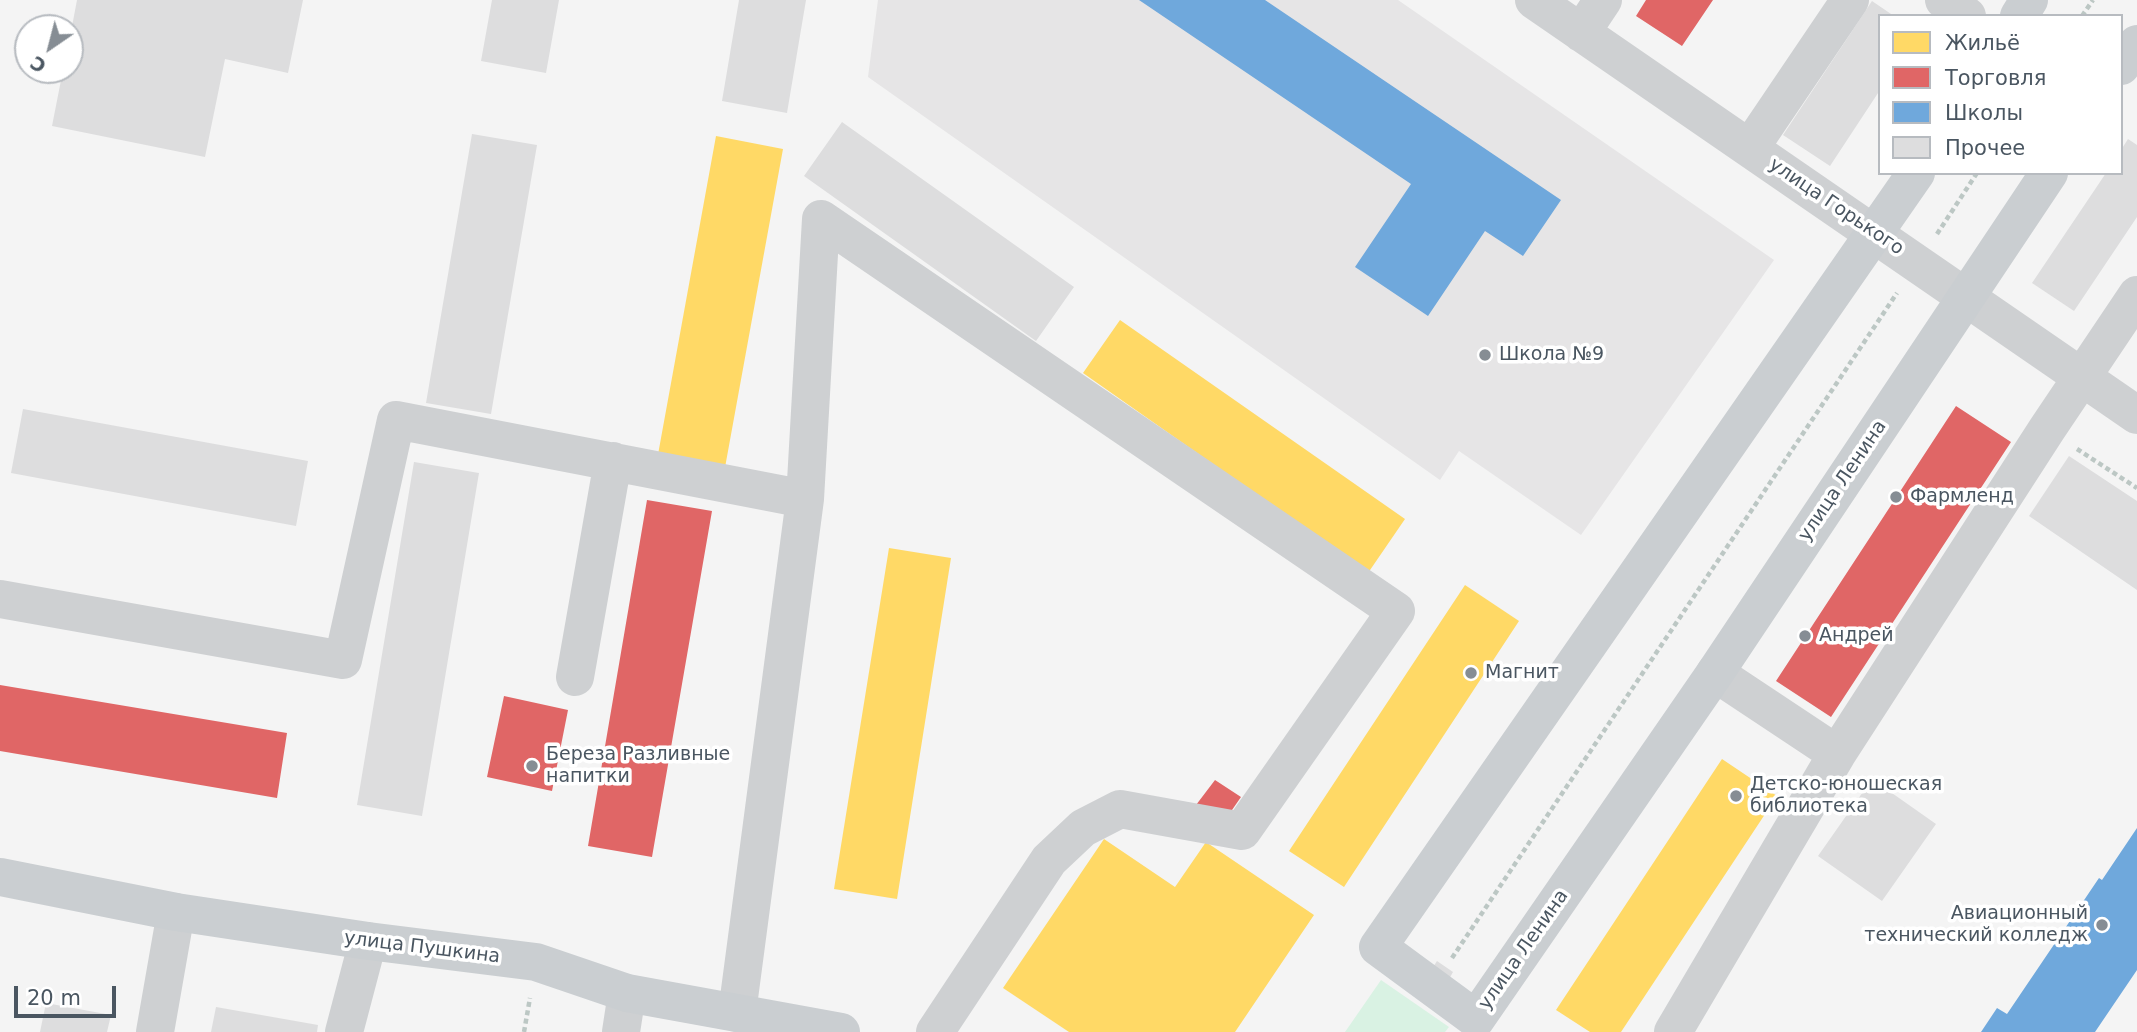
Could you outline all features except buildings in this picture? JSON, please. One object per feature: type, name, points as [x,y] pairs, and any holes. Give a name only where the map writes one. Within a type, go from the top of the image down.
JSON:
[{"type":"main road","points":[[2123,63],[2137,44]]},
{"type":"main road","name":"улица Ленина","points":[[1915,175],[1378,947],[1476,1019],[1715,673],[2048,175]]},
{"type":"main road","name":"улица Пушкина","points":[[0,877],[177,912],[368,942],[536,962],[627,993],[841,1032]]},
{"type":"street","name":"улица Горького","points":[[1534,0],[2137,415]]},
{"type":"street","points":[[1581,33],[1603,0]]},
{"type":"street","points":[[1750,148],[1850,0]]},
{"type":"street","points":[[1944,0],[1964,14]]},
{"type":"street","points":[[737,1013],[805,499],[821,219],[1396,611],[1242,831],[1120,809],[1083,828],[1049,860],[935,1032]]},
{"type":"street","points":[[1673,1032],[1837,754],[2046,429],[2137,295]]},
{"type":"street","points":[[0,599],[343,660],[396,420],[805,499]]},
{"type":"street","points":[[575,677],[613,461]]},
{"type":"street","points":[[1715,673],[1837,754]]},
{"type":"street","points":[[155,1032],[177,912]]},
{"type":"street","points":[[344,1032],[368,942]]},
{"type":"street","points":[[621,1032],[627,993]]},
{"type":"path","points":[[1448,963],[1976,175]]},
{"type":"path","points":[[2046,429],[2137,488]]},
{"type":"shaded area","name":"Школа №9","points":[[878,0],[1398,0],[1774,260],[1581,535],[1459,451],[1440,480],[868,77]]},
{"type":"green space","points":[[1381,980],[1449,1027],[1445,1032],[1345,1032]]},
{"type":"place","name":"Школа №9","points":[[1485,355]]},
{"type":"place","name":"Фармленд","points":[[1896,497]]},
{"type":"place","name":"Андрей","points":[[1805,636]]},
{"type":"place","name":"Магнит","points":[[1471,673]]},
{"type":"place","name":"Береза Разливные напитки","points":[[532,766]]},
{"type":"place","name":"Детско-юношеская библиотека","points":[[1736,796]]},
{"type":"place","name":"Авиационный технический колледж","points":[[2102,925]]}]
